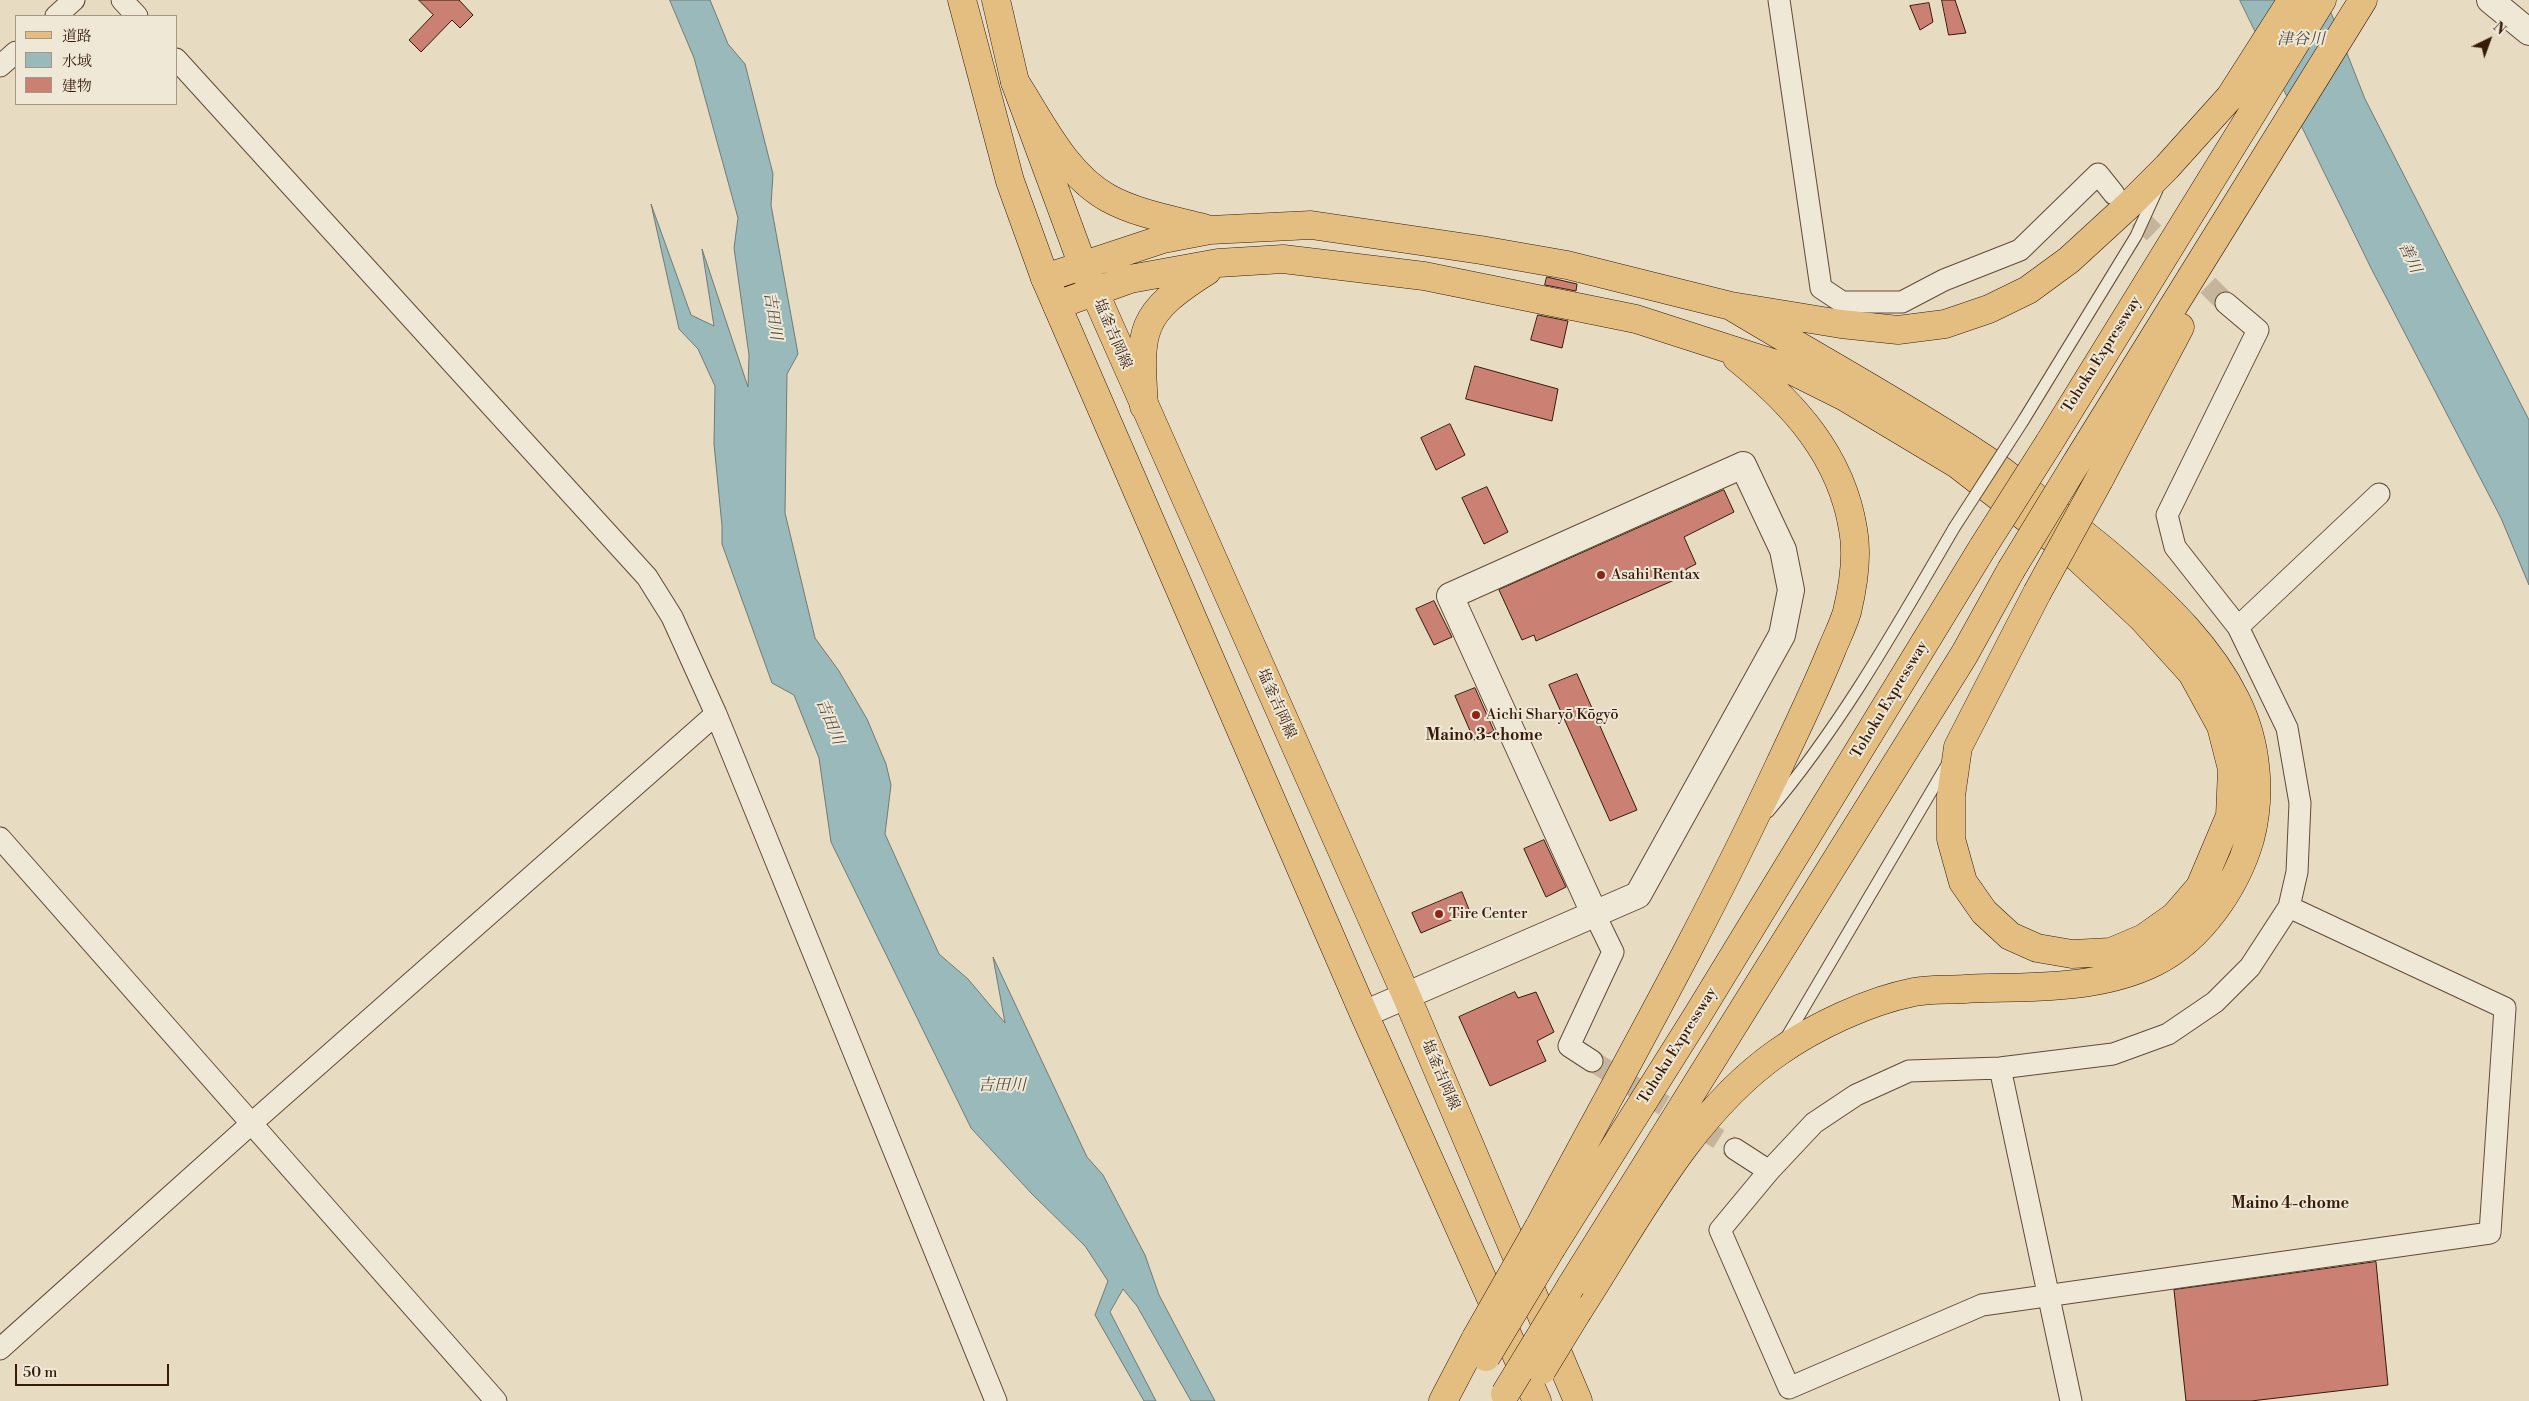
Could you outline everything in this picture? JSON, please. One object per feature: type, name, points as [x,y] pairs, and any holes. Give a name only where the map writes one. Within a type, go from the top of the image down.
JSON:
[{"type":"main road","points":[[962,0],[1010,181],[1045,278],[1364,1014],[1537,1401]]},
{"type":"main road","name":"塩釜吉岡線","points":[[996,0],[1015,82],[1094,293],[1406,995],[1578,1401]]},
{"type":"main road","points":[[1045,278],[1163,239],[1210,230],[1311,226],[1481,250],[1567,265],[1731,306],[1841,324],[1898,330],[1945,324],[1989,309],[2028,290],[2069,260],[2167,167],[2230,97],[2292,0]]},
{"type":"main road","name":"Tohoku Expressway","points":[[1459,1401],[1481,1348],[1546,1237],[1702,1008],[1983,547],[2322,0]]},
{"type":"main road","points":[[1510,1399],[1571,1286],[1964,655],[2010,570],[2363,0]]},
{"type":"main road","points":[[1015,82],[1065,160],[1089,184],[1118,202],[1210,230]]},
{"type":"main road","points":[[1057,305],[1130,279],[1218,264],[1282,259],[1424,276],[1636,319],[1785,367],[1845,397],[1957,464],[2078,558],[2142,619],[2192,673],[2221,726],[2232,769],[2230,816],[2200,888],[2168,922],[2144,938],[2110,952],[2072,954],[2036,948],[2010,936],[1984,912],[1963,882],[1951,839],[1951,796],[1958,747],[2037,593],[2099,480],[2226,242],[2261,162]]},
{"type":"main road","points":[[1144,406],[1141,358],[1144,335],[1151,316],[1174,292],[1218,264]]},
{"type":"main road","points":[[1510,1399],[1578,1311],[1669,1169],[1706,1119],[1734,1089],[1778,1052],[1830,1023],[1874,1002],[1918,991],[2043,986],[2109,979],[2157,961],[2191,935],[2219,906],[2242,866],[2254,824],[2257,779],[2250,742],[2237,702],[2213,661],[2164,603],[2093,540],[1979,454],[1731,306]]},
{"type":"main road","points":[[1546,1237],[1745,840],[1827,661],[1846,614],[1854,573],[1854,531],[1844,490],[1828,455],[1807,425],[1768,383],[1722,346]]},
{"type":"main road","points":[[1443,1401],[1481,1348]]},
{"type":"street","points":[[57,15],[74,0]]},
{"type":"street","points":[[122,0],[136,15]]},
{"type":"street","points":[[1780,0],[1822,288],[1842,302],[1902,302],[1944,280],[2020,250],[2098,174],[2114,194]]},
{"type":"street","points":[[2490,0],[2529,32]]},
{"type":"street","points":[[0,66],[15,53]]},
{"type":"street","points":[[178,61],[647,577],[672,617],[716,714],[996,1401]]},
{"type":"street","points":[[2226,303],[2258,330],[2167,515],[2175,547],[2238,627],[2287,728],[2300,803],[2298,872],[2289,907],[2250,967],[2215,1002],[2168,1034],[2113,1054],[2000,1068],[1908,1071],[1856,1096],[1814,1123],[1769,1171],[1720,1230],[1789,1388],[1982,1306],[2490,1233],[2504,1008],[2289,907]]},
{"type":"street","points":[[1364,1014],[1594,913],[1638,895],[1782,636],[1791,590],[1783,550],[1743,465],[1450,596],[1594,913],[1613,952],[1569,1046],[1592,1061]]},
{"type":"street","points":[[2238,627],[2379,494]]},
{"type":"street","points":[[0,1349],[252,1123],[716,714]]},
{"type":"street","points":[[0,838],[496,1401]]},
{"type":"street","points":[[2000,1068],[2071,1401]]},
{"type":"street","points":[[1735,1149],[1769,1171]]},
{"type":"lane","points":[[1745,840],[1804,770],[1890,637],[1954,528],[2023,422],[2136,236],[2167,167]]},
{"type":"lane","points":[[1778,1052],[1958,747]]},
{"type":"water","name":"吉田川","points":[[670,0],[710,0],[728,44],[745,64],[773,174],[771,205],[798,354],[787,374],[785,513],[815,638],[839,671],[867,719],[886,764],[891,785],[885,834],[939,954],[968,979],[1005,1023],[993,957],[1087,1157],[1103,1175],[1145,1255],[1159,1295],[1215,1401],[1191,1401],[1137,1306],[1123,1289],[1110,1312],[1156,1401],[1144,1401],[1095,1315],[1108,1281],[1085,1246],[1032,1194],[971,1128],[831,842],[819,758],[794,695],[772,683],[722,544],[714,444],[715,386],[698,349],[679,329],[651,204],[691,315],[714,326],[702,249],[748,387],[749,355],[734,248],[738,218],[694,58]]},
{"type":"water","name":"津谷川","points":[[2240,0],[2326,0],[2365,99],[2529,420],[2529,585],[2501,518],[2372,270]]},
{"type":"building","points":[[419,0],[459,0],[473,15],[460,28],[452,20],[421,52],[409,40],[433,15]]},
{"type":"building","points":[[1942,0],[1955,0],[1966,33],[1949,35]]},
{"type":"building","points":[[1929,3],[1933,22],[1920,30],[1910,6]]},
{"type":"building","points":[[1547,277],[1577,284],[1576,291],[1545,285]]},
{"type":"building","points":[[1538,315],[1568,321],[1562,348],[1531,340]]},
{"type":"building","points":[[1475,366],[1558,389],[1552,421],[1466,399]]},
{"type":"building","points":[[1450,424],[1465,455],[1436,470],[1421,438]]},
{"type":"building","points":[[1487,487],[1508,532],[1484,544],[1462,498]]},
{"type":"building","points":[[1724,490],[1734,512],[1684,537],[1696,564],[1686,569],[1688,574],[1536,641],[1534,635],[1522,640],[1499,590]]},
{"type":"building","points":[[1434,601],[1452,637],[1434,645],[1416,609]]},
{"type":"building","points":[[1577,674],[1637,810],[1610,821],[1549,685]]},
{"type":"building","points":[[1475,688],[1494,731],[1474,740],[1455,696]]},
{"type":"building","points":[[1544,840],[1566,887],[1546,897],[1524,849]]},
{"type":"building","points":[[1462,892],[1470,912],[1421,933],[1412,913]]},
{"type":"building","points":[[1515,992],[1518,998],[1536,992],[1554,1032],[1537,1041],[1546,1061],[1490,1086],[1459,1017]]},
{"type":"building","points":[[2376,1262],[2388,1385],[2251,1401],[2186,1401],[2174,1290]]},
{"type":"tunnel","points":[[2116,196],[2226,303]]},
{"type":"tunnel","points":[[1592,1061],[1735,1149]]},
{"type":"place","name":"Asahi Rentax","points":[[1601,575]]},
{"type":"place","name":"Aichi Sharyō Kōgyō","points":[[1476,715]]},
{"type":"place","name":"Tire Center","points":[[1439,914]]},
{"type":"district","name":"Maino 3-chome","points":[[1484,736]]},
{"type":"district","name":"Maino 4-chome","points":[[2290,1204]]},
{"type":"water label","name":"善川","points":[[2409,258]]}]
